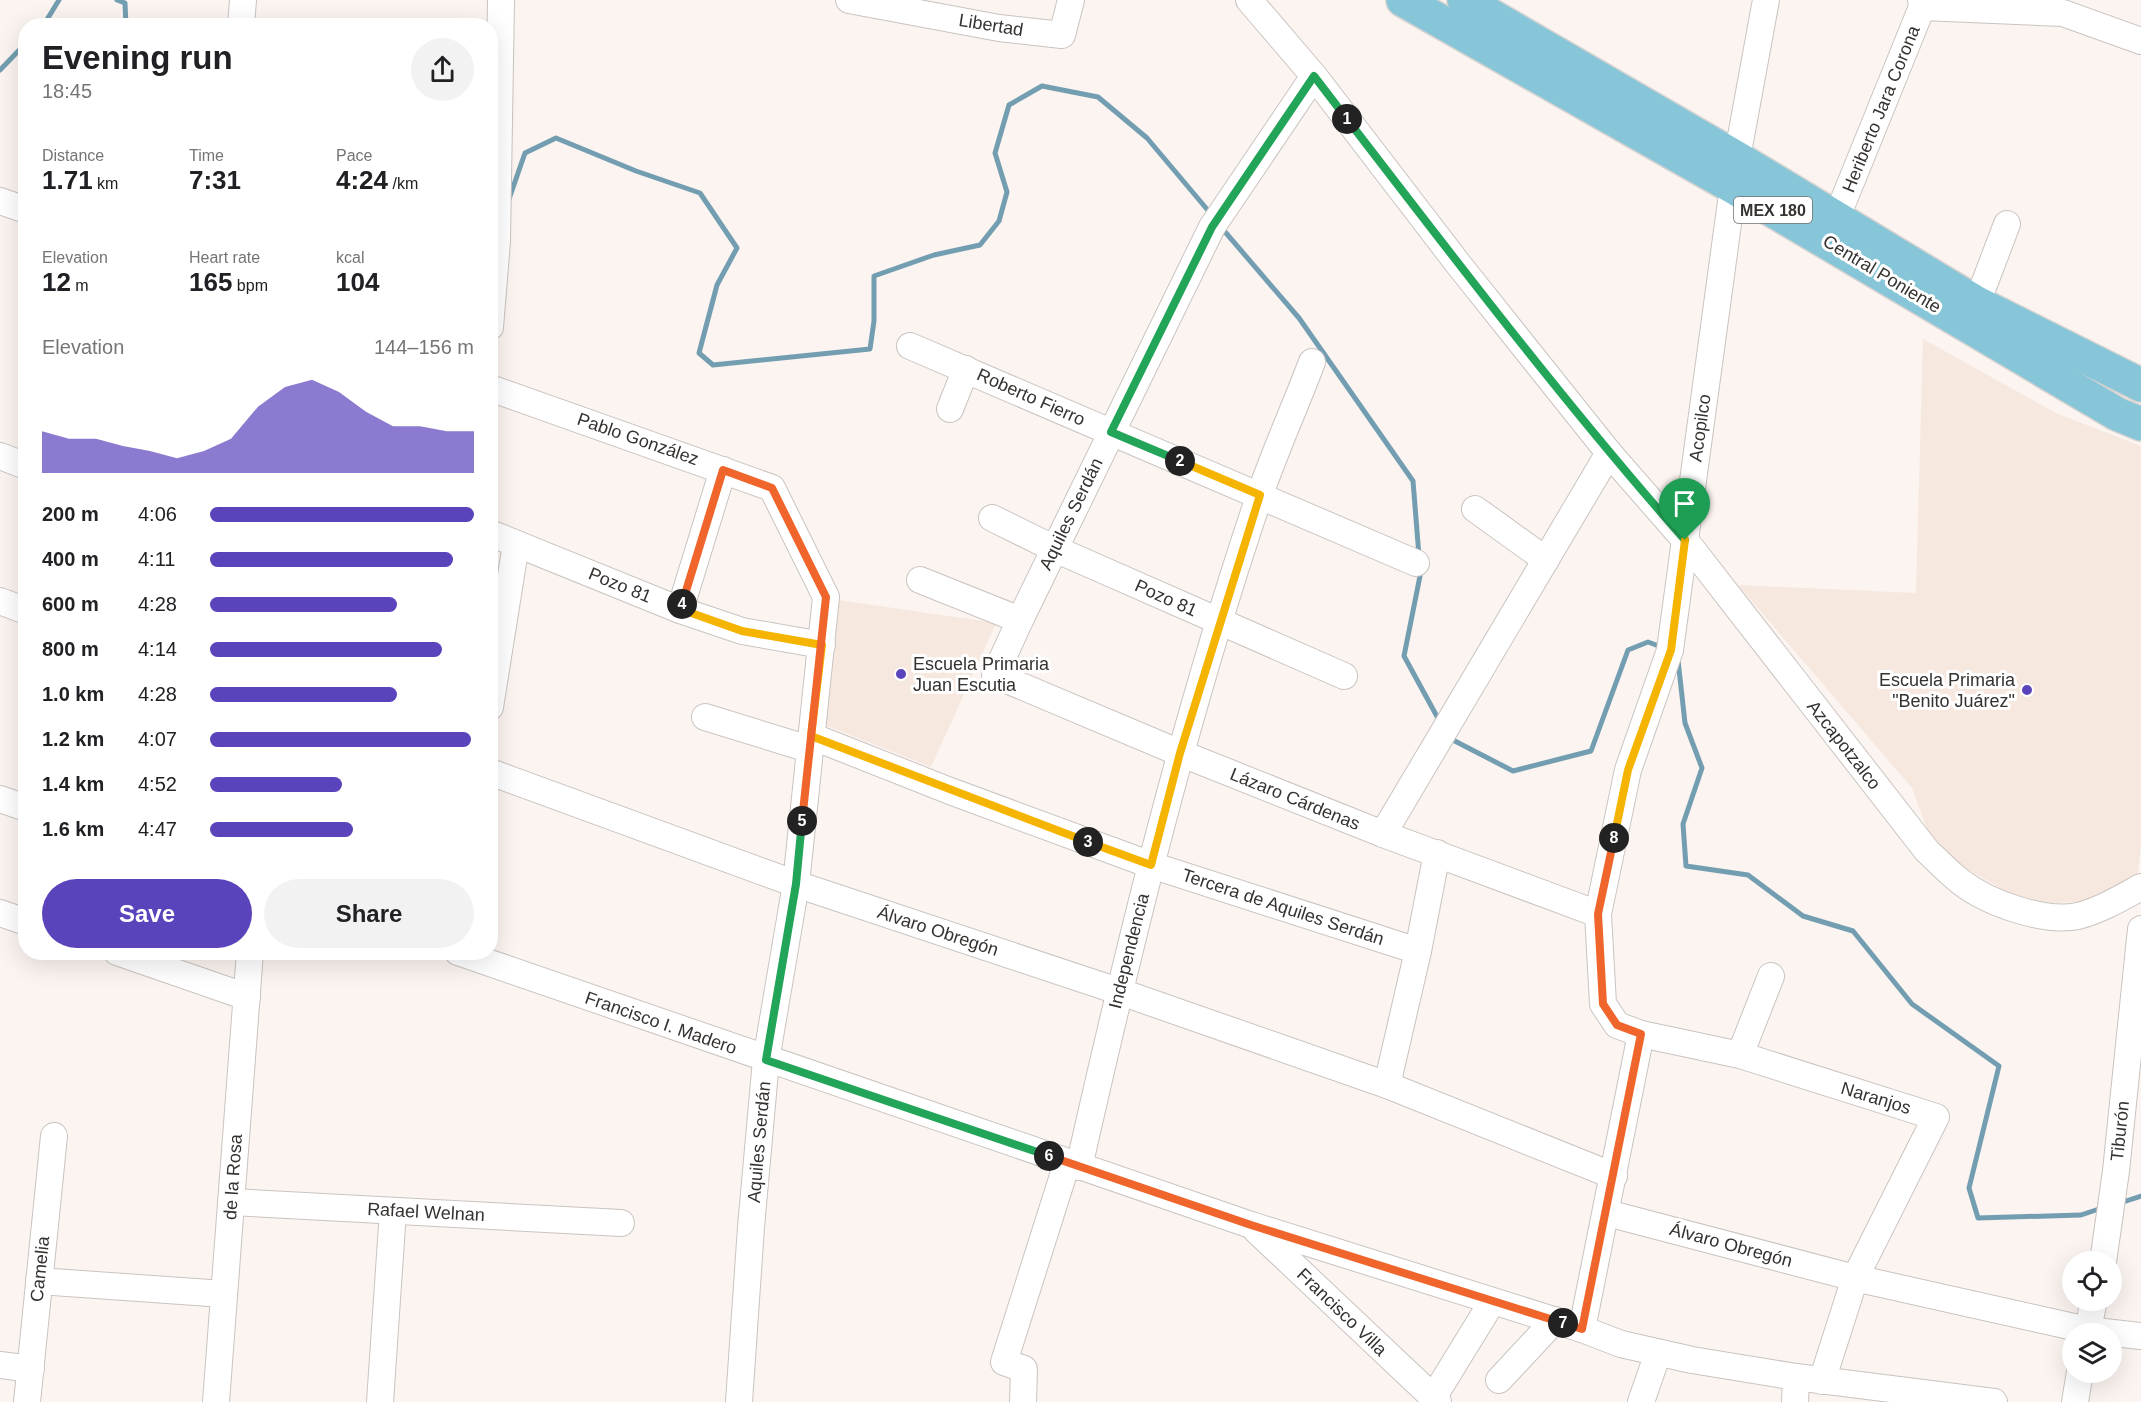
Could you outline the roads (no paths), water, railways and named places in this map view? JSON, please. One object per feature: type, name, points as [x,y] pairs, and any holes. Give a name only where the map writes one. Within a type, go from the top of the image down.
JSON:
[{"type":"main road","name":"Central Poniente","points":[[1403,0],[1735,172]]},
{"type":"main road","name":"Central Poniente","points":[[1464,0],[1735,172],[1832,230],[2117,414],[2141,424]]},
{"type":"main road","name":"Central Poniente","points":[[1832,230],[2141,384]]},
{"type":"street","points":[[242,18],[243,0]]},
{"type":"street","points":[[498,192],[501,0]]},
{"type":"street","name":"Libertad","points":[[849,0],[999,28],[1062,35],[1071,0]]},
{"type":"street","name":"Azcapotzalco","points":[[1250,0],[1314,76],[1459,265],[1609,453],[1685,540],[1927,851],[1962,883],[2000,903],[2025,912],[2076,916],[2099,909],[2141,887]]},
{"type":"street","name":"Acopilco","points":[[1641,1034],[1617,1025],[1603,1004],[1598,914],[1628,770],[1671,650],[1735,172],[1766,0]]},
{"type":"street","points":[[1922,3],[2065,6],[2141,41]]},
{"type":"street","name":"Heriberto Jara Corona","points":[[1832,230],[1922,3]]},
{"type":"street","name":"Aquiles Serdán","points":[[995,675],[1212,227],[1314,76]]},
{"type":"street","points":[[0,201],[18,207]]},
{"type":"street","points":[[1977,303],[2007,224]]},
{"type":"street","name":"Roberto Fierro","points":[[910,346],[1416,562]]},
{"type":"street","name":"Independencia","points":[[1023,1402],[1024,1369],[1004,1362],[1073,1165],[1180,753],[1220,622],[1260,495],[1312,362]]},
{"type":"street","points":[[950,409],[966,369]]},
{"type":"street","name":"Pablo González","points":[[498,390],[772,488],[826,597]]},
{"type":"street","points":[[1383,834],[1609,453]]},
{"type":"street","points":[[0,456],[18,463]]},
{"type":"street","points":[[680,609],[723,470]]},
{"type":"street","points":[[1475,509],[1546,560]]},
{"type":"street","name":"Pozo 81","points":[[992,518],[1055,549],[1344,676]]},
{"type":"street","name":"Pozo 81","points":[[498,536],[680,609],[742,631],[822,645]]},
{"type":"street","points":[[498,625],[516,544]]},
{"type":"street","points":[[921,580],[1020,620]]},
{"type":"street","name":"Aquiles Serdán","points":[[739,1402],[751,1227],[766,1060],[796,884],[826,597]]},
{"type":"street","points":[[0,601],[18,608]]},
{"type":"street","name":"Lázaro Cárdenas","points":[[995,675],[1180,753],[1383,834],[1598,914]]},
{"type":"street","name":"Tercera de Aquiles Serdán","points":[[705,717],[810,742],[1151,865],[1418,951]]},
{"type":"street","name":"Álvaro Obregón","points":[[498,775],[796,884],[1119,991],[1387,1085],[1614,1176]]},
{"type":"street","points":[[0,800],[18,806]]},
{"type":"street","points":[[1387,1085],[1418,951],[1437,854]]},
{"type":"street","points":[[0,913],[18,919]]},
{"type":"street","name":"Tiburón","points":[[2105,1251],[2116,1171],[2141,929]]},
{"type":"street","points":[[140,960],[247,997]]},
{"type":"street","name":"de la Rosa","points":[[216,1402],[249,960]]},
{"type":"street","name":"Francisco I. Madero","points":[[481,960],[1251,1225],[1555,1320],[1622,1344],[1795,1390],[1822,1381],[1994,1402]]},
{"type":"street","points":[[1740,1055],[1771,976]]},
{"type":"street","points":[[1582,1329],[1641,1034]]},
{"type":"street","name":"Naranjos","points":[[1641,1034],[1740,1055],[1936,1117],[1855,1278],[1822,1381]]},
{"type":"street","name":"Camelia","points":[[27,1402],[54,1136]]},
{"type":"street","name":"Rafael Welnan","points":[[231,1202],[621,1223]]},
{"type":"street","points":[[380,1402],[393,1211]]},
{"type":"street","name":"Álvaro Obregón","points":[[1607,1213],[1855,1278]]},
{"type":"street","name":"Francisco Villa","points":[[1251,1225],[1435,1400],[1492,1302]]},
{"type":"street","points":[[1855,1278],[2062,1326]]},
{"type":"street","points":[[39,1281],[224,1294]]},
{"type":"street","points":[[1499,1380],[1555,1320]]},
{"type":"street","points":[[2122,1335],[2141,1336]]},
{"type":"street","points":[[1641,1402],[1658,1353]]},
{"type":"street","points":[[0,1365],[30,1369]]},
{"type":"street","points":[[2075,1402],[2078,1383]]},
{"type":"waterway","points":[[48,18],[59,0]]},
{"type":"waterway","points":[[117,0],[125,3],[126,18]]},
{"type":"waterway","points":[[0,70],[18,51]]},
{"type":"waterway","points":[[509,199],[525,153],[556,138],[636,171],[700,193],[737,248],[717,285],[699,353],[713,365],[870,349],[874,321],[874,276],[934,255],[980,245],[999,221],[1007,192],[995,153],[1009,105],[1042,86],[1098,97],[1147,138],[1211,214]]},
{"type":"waterway","points":[[1220,226],[1299,318],[1413,481],[1419,556]]},
{"type":"waterway","points":[[1420,568],[1404,656],[1440,722]]},
{"type":"waterway","points":[[1449,738],[1513,771],[1591,751],[1628,650],[1648,642],[1664,648]]},
{"type":"waterway","points":[[1678,660],[1685,723],[1702,768],[1683,824],[1686,866],[1748,875],[1803,916],[1853,931],[1912,1004],[1999,1066],[1969,1188],[1978,1218],[2081,1215],[2102,1208]]},
{"type":"waterway","points":[[2120,1203],[2141,1196]]},
{"type":"place","name":"Escuela Primaria Juan Escutia","points":[[901,674]]},
{"type":"place","name":"Escuela Primaria \"Benito Juárez\"","points":[[2027,690]]}]
